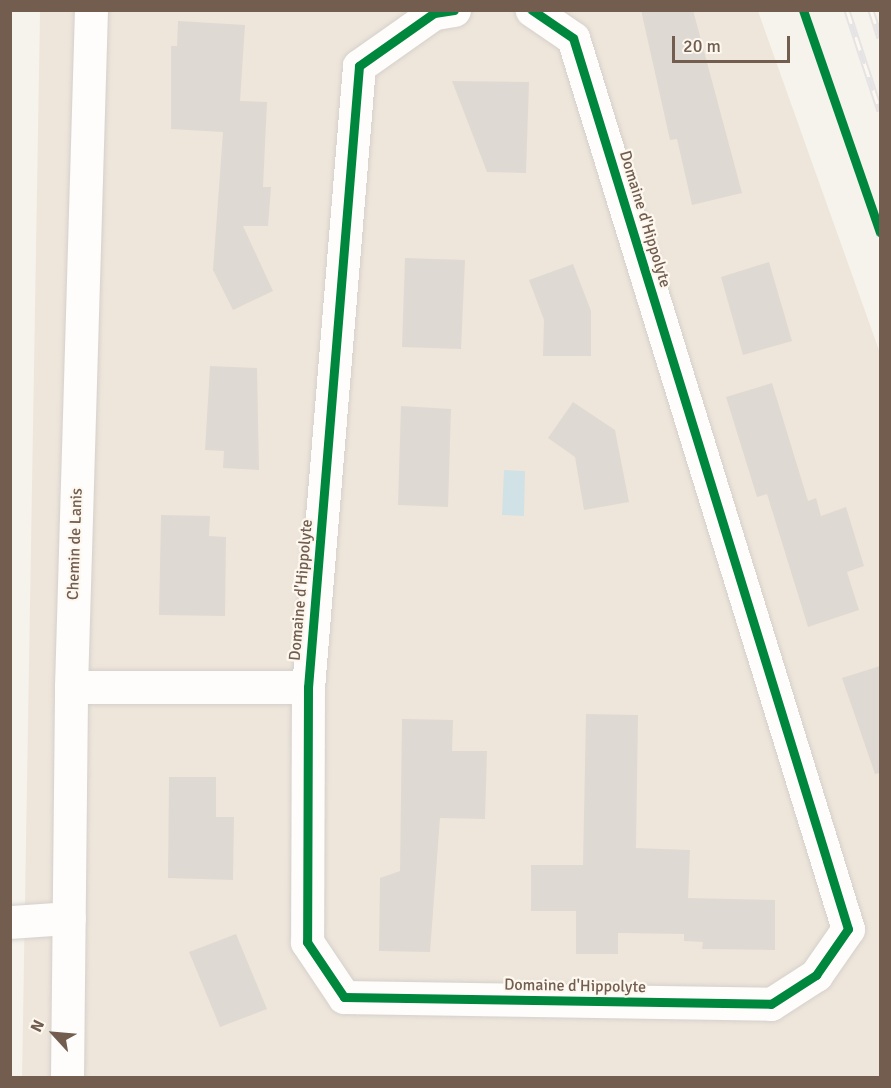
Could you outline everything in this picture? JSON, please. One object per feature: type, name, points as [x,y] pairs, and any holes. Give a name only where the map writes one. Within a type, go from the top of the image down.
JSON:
[{"type":"street","name":"Chemin de Lanis","points":[[67,1077],[71,687],[91,10]]},
{"type":"street","name":"Domaine d'Hippolyte","points":[[454,10],[434,13],[359,66],[309,687],[306,942],[344,997],[771,1004],[816,975],[848,929],[573,38],[532,10]]},
{"type":"street","points":[[71,687],[309,687]]},
{"type":"street","points":[[10,922],[69,918]]},
{"type":"shaded area","points":[[40,11],[758,11],[880,353],[880,1077],[22,1078]]},
{"type":"shaded area","points":[[504,470],[525,471],[524,516],[502,515]]},
{"type":"building","points":[[641,10],[693,10],[742,193],[692,205],[677,139],[670,140]]},
{"type":"building","points":[[178,21],[245,25],[240,101],[267,102],[263,187],[271,187],[268,226],[243,226],[273,291],[233,310],[213,270],[223,132],[171,129],[171,46],[177,46]]},
{"type":"building","points":[[452,81],[529,82],[526,173],[487,172]]},
{"type":"building","points":[[405,258],[465,260],[461,349],[402,347]]},
{"type":"building","points":[[769,262],[792,341],[743,355],[721,277]]},
{"type":"building","points":[[573,264],[591,311],[591,356],[543,356],[544,320],[529,280]]},
{"type":"building","points":[[210,366],[257,368],[259,470],[223,468],[224,451],[205,450]]},
{"type":"building","points":[[772,383],[808,501],[816,498],[821,516],[846,507],[864,566],[847,572],[859,610],[808,627],[767,494],[757,497],[726,397]]},
{"type":"building","points":[[573,402],[615,430],[629,502],[584,510],[575,457],[548,438]]},
{"type":"building","points":[[401,406],[451,409],[448,507],[398,505]]},
{"type":"building","points":[[161,515],[210,516],[209,536],[226,537],[225,616],[159,615]]},
{"type":"building","points":[[880,666],[880,773],[875,774],[842,678]]},
{"type":"building","points":[[586,714],[638,715],[636,848],[690,850],[688,898],[775,900],[775,950],[702,949],[703,942],[684,941],[684,934],[618,933],[618,954],[576,954],[576,911],[531,911],[531,865],[583,865]]},
{"type":"building","points":[[402,719],[453,720],[452,751],[487,751],[485,819],[440,818],[430,952],[379,951],[380,878],[400,871]]},
{"type":"building","points":[[169,777],[216,777],[216,817],[234,817],[233,880],[168,878]]},
{"type":"building","points":[[236,934],[267,1009],[220,1027],[189,952]]},
{"type":"railway","points":[[847,10],[880,111]]},
{"type":"railway","points":[[871,10],[880,38]]},
{"type":"cycle path","points":[[454,10],[434,13],[359,66],[308,687],[307,942],[344,997],[771,1004],[816,975],[848,929],[573,38],[532,10]]},
{"type":"cycle path","points":[[803,10],[880,232]]}]
